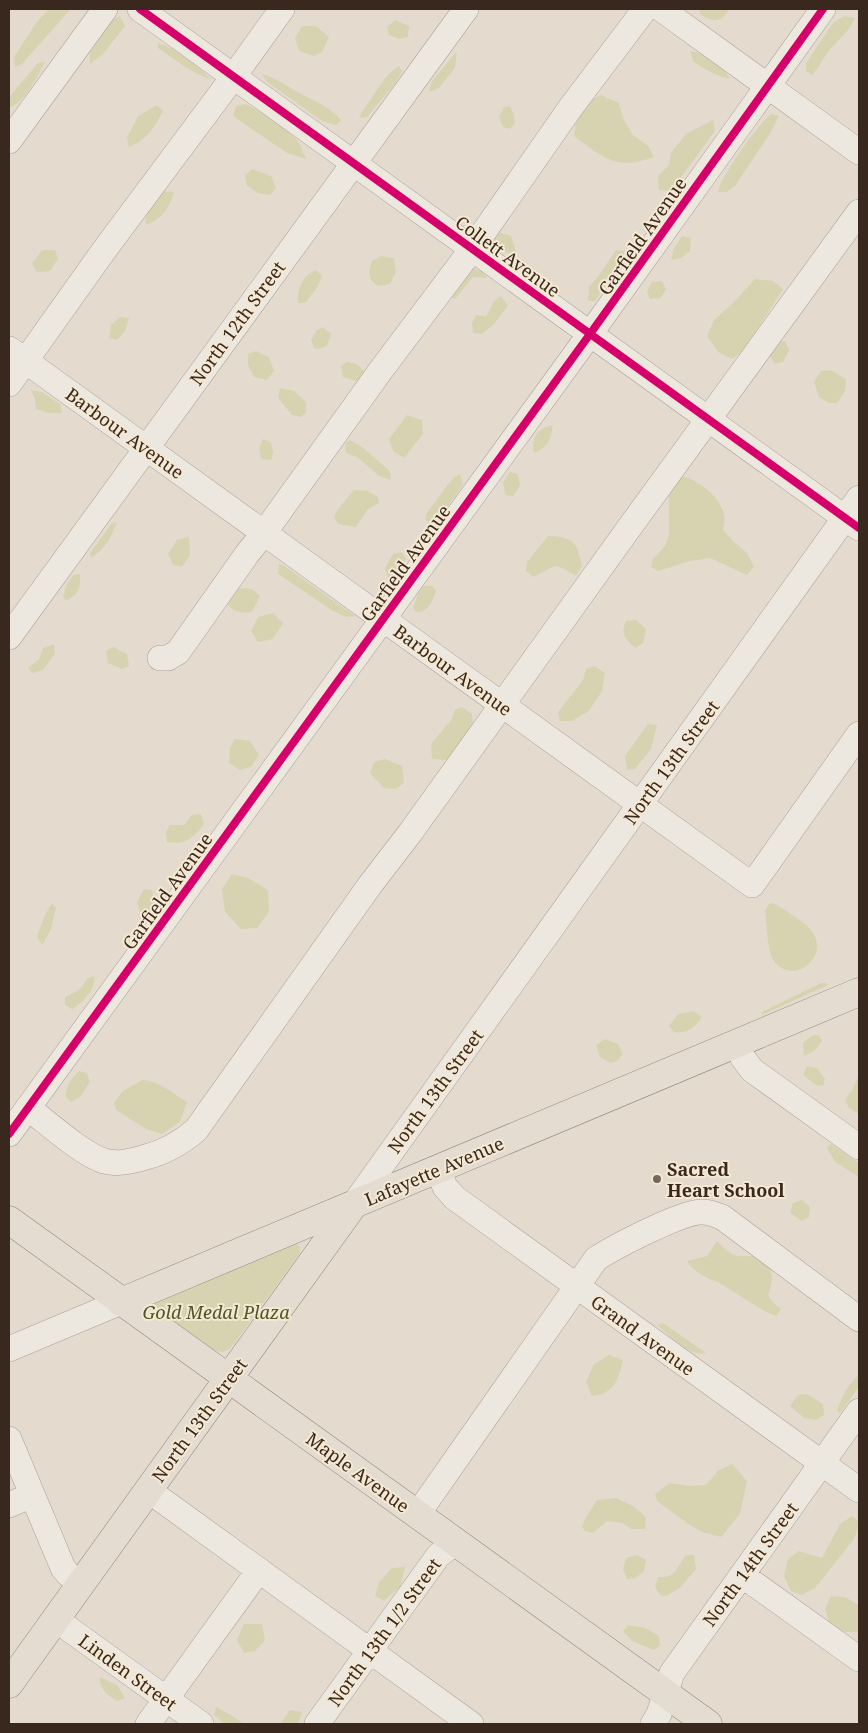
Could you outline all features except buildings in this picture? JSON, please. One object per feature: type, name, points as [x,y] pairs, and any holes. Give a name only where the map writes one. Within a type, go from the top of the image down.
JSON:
[{"type":"main road","name":"Lafayette Avenue","points":[[121,1302],[859,992]]},
{"type":"main road","name":"North 13th Street","points":[[9,1684],[354,1204]]},
{"type":"main road","name":"Maple Avenue","points":[[9,1220],[708,1724]]},
{"type":"street","points":[[9,141],[106,9]]},
{"type":"street","name":"Collett Avenue","points":[[140,9],[852,523]]},
{"type":"street","points":[[9,384],[17,355],[105,249],[282,9]]},
{"type":"street","name":"North 12th Street","points":[[9,637],[466,9]]},
{"type":"street","points":[[160,658],[168,658],[178,652],[191,636],[247,554],[472,248],[571,107],[645,9]]},
{"type":"street","points":[[661,9],[859,152]]},
{"type":"street","name":"Garfield Avenue","points":[[9,1134],[590,334],[823,9]]},
{"type":"street","points":[[28,1108],[91,1156],[105,1161],[129,1162],[157,1154],[177,1145],[196,1130],[370,885],[410,833],[859,212]]},
{"type":"street","name":"Barbour Avenue","points":[[17,355],[752,885],[859,734]]},
{"type":"street","name":"North 13th Street","points":[[354,1204],[640,805],[852,523],[859,498]]},
{"type":"street","points":[[737,1043],[743,1058],[752,1070],[859,1147]]},
{"type":"street","name":"Grand Avenue","points":[[438,1169],[445,1186],[455,1198],[859,1490]]},
{"type":"street","points":[[417,1515],[596,1258],[692,1213],[704,1212],[722,1217],[859,1318]]},
{"type":"street","name":"Lafayette Avenue","points":[[9,1349],[121,1302]]},
{"type":"street","name":"North 14th Street","points":[[653,1724],[659,1714],[672,1673],[859,1411]]},
{"type":"street","points":[[9,1439],[63,1568],[81,1583]]},
{"type":"street","points":[[148,1490],[471,1724]]},
{"type":"street","points":[[9,1505],[32,1495]]},
{"type":"street","name":"North 13th 1/2 Street","points":[[317,1724],[438,1556],[455,1542]]},
{"type":"street","points":[[148,1724],[259,1570]]},
{"type":"street","points":[[742,1575],[859,1659]]},
{"type":"street","name":"Linden Street","points":[[55,1619],[201,1724]]},
{"type":"green space","points":[[49,9],[69,9],[69,11],[22,64],[15,67],[14,57],[36,23]]},
{"type":"green space","points":[[700,9],[730,9],[720,19],[713,20],[700,14]]},
{"type":"green space","points":[[120,16],[125,26],[104,53],[90,64],[90,53],[113,20]]},
{"type":"green space","points":[[844,16],[855,18],[812,75],[806,71],[806,63],[833,23]]},
{"type":"green space","points":[[395,20],[409,26],[408,37],[400,39],[389,35],[387,27]]},
{"type":"green space","points":[[302,26],[316,26],[329,37],[322,52],[314,56],[299,51],[295,38]]},
{"type":"green space","points":[[158,43],[180,53],[212,80],[177,62],[158,48]]},
{"type":"green space","points":[[457,51],[455,68],[439,88],[429,92],[432,81]]},
{"type":"green space","points":[[690,51],[708,57],[731,79],[706,70],[697,64],[693,61]]},
{"type":"green space","points":[[45,62],[25,95],[9,108],[10,96],[38,63]]},
{"type":"green space","points":[[399,66],[402,71],[396,82],[367,117],[359,118],[386,78]]},
{"type":"green space","points":[[262,74],[319,103],[341,120],[336,125],[322,121],[267,82]]},
{"type":"green space","points":[[601,95],[619,103],[623,118],[633,135],[648,146],[654,157],[630,163],[611,160],[594,151],[574,136],[576,121],[587,102]]},
{"type":"green space","points":[[246,104],[276,121],[298,141],[306,159],[287,153],[233,116],[236,106]]},
{"type":"green space","points":[[157,105],[163,111],[153,128],[146,137],[129,147],[127,138],[138,116]]},
{"type":"green space","points":[[510,106],[515,124],[510,129],[503,127],[499,117],[504,107]]},
{"type":"green space","points":[[772,114],[779,116],[771,132],[735,186],[727,192],[718,192],[726,174],[745,144],[760,125]]},
{"type":"green space","points":[[713,120],[715,131],[671,191],[659,190],[658,176],[669,165],[671,153],[686,134]]},
{"type":"green space","points":[[252,169],[271,176],[276,188],[270,195],[258,193],[247,186],[245,176]]},
{"type":"green space","points":[[163,191],[174,192],[170,204],[161,216],[146,225],[148,211]]},
{"type":"green space","points":[[499,232],[511,236],[517,254],[501,249],[494,241]]},
{"type":"green space","points":[[682,236],[691,238],[690,251],[681,258],[671,260],[674,248]]},
{"type":"green space","points":[[42,250],[55,250],[58,259],[50,271],[37,272],[32,264]]},
{"type":"green space","points":[[616,250],[625,251],[618,267],[595,301],[588,301],[589,287]]},
{"type":"green space","points":[[381,256],[394,258],[396,272],[390,284],[378,286],[370,278],[369,272],[372,261]]},
{"type":"green space","points":[[473,268],[483,272],[487,278],[473,277],[455,299],[449,296]]},
{"type":"green space","points":[[316,270],[322,276],[317,288],[305,303],[298,303],[298,292],[301,283]]},
{"type":"green space","points":[[755,279],[773,281],[783,289],[744,350],[732,359],[718,352],[707,336],[714,320]]},
{"type":"green space","points":[[662,281],[666,289],[661,298],[650,299],[647,291],[652,282]]},
{"type":"green space","points":[[501,296],[508,306],[494,324],[482,334],[473,333],[472,323],[476,315],[486,316],[493,303]]},
{"type":"green space","points":[[120,317],[129,318],[125,331],[117,340],[109,338],[111,325]]},
{"type":"green space","points":[[323,327],[331,334],[327,346],[319,349],[314,348],[311,340],[317,330]]},
{"type":"green space","points":[[785,341],[789,350],[783,362],[775,364],[770,356],[776,342]]},
{"type":"green space","points":[[256,351],[269,357],[274,371],[267,380],[254,377],[248,365],[248,354]]},
{"type":"green space","points":[[347,362],[357,364],[364,371],[359,382],[343,377],[341,366]]},
{"type":"green space","points":[[831,370],[846,379],[845,391],[837,403],[829,403],[819,397],[814,382],[821,371]]},
{"type":"green space","points":[[280,388],[294,391],[306,402],[306,412],[301,417],[292,415],[278,398]]},
{"type":"green space","points":[[31,390],[42,392],[60,404],[62,413],[49,413],[36,409],[35,399]]},
{"type":"green space","points":[[407,415],[422,420],[423,434],[404,458],[393,451],[389,439]]},
{"type":"green space","points":[[553,425],[546,445],[534,453],[533,443],[537,434],[544,428]]},
{"type":"green space","points":[[263,439],[271,442],[273,453],[271,460],[261,459],[259,448]]},
{"type":"green space","points":[[350,440],[362,447],[390,471],[391,480],[379,476],[357,457],[346,453],[345,444]]},
{"type":"green space","points":[[510,472],[518,474],[520,486],[513,496],[505,495],[503,482]]},
{"type":"green space","points":[[460,474],[463,484],[448,506],[432,522],[426,521],[426,514],[453,478]]},
{"type":"green space","points":[[677,474],[706,488],[717,500],[724,514],[723,530],[747,553],[754,567],[747,575],[710,558],[690,561],[658,571],[651,567],[653,559],[665,546],[669,535],[669,496]]},
{"type":"green space","points":[[354,490],[368,491],[378,497],[379,503],[368,509],[356,527],[338,524],[334,517],[335,514]]},
{"type":"green space","points":[[117,522],[107,542],[91,558],[90,553],[112,523]]},
{"type":"green space","points":[[548,536],[564,538],[573,542],[576,546],[582,566],[576,576],[565,569],[555,566],[533,577],[526,571],[527,562]]},
{"type":"green space","points":[[189,537],[190,555],[182,567],[173,565],[168,554],[177,540]]},
{"type":"green space","points":[[402,552],[406,559],[397,575],[388,578],[385,568],[393,554]]},
{"type":"green space","points":[[279,564],[355,616],[346,617],[333,611],[278,574]]},
{"type":"green space","points":[[80,574],[78,590],[74,596],[66,601],[63,596],[67,584],[73,575]]},
{"type":"green space","points":[[424,586],[432,586],[436,591],[432,602],[427,608],[424,611],[416,612],[413,607],[418,594]]},
{"type":"green space","points":[[246,588],[253,590],[260,596],[252,612],[235,611],[227,604],[238,589]]},
{"type":"green space","points":[[273,613],[283,623],[273,639],[258,642],[251,631],[258,617]]},
{"type":"green space","points":[[636,620],[646,629],[643,643],[635,648],[624,636],[623,630],[626,621]]},
{"type":"green space","points":[[54,644],[55,654],[43,670],[32,673],[28,668],[39,659],[43,648]]},
{"type":"green space","points":[[113,647],[127,654],[129,666],[122,669],[108,663],[106,651]]},
{"type":"green space","points":[[594,666],[605,673],[602,691],[589,711],[572,721],[560,721],[558,712],[583,680],[586,669]]},
{"type":"green space","points":[[462,707],[472,714],[473,726],[456,752],[447,760],[432,759],[431,744],[451,720],[455,710]]},
{"type":"green space","points":[[648,724],[657,725],[651,749],[635,769],[627,770],[625,756]]},
{"type":"green space","points":[[235,739],[250,741],[259,755],[251,767],[240,770],[229,763],[230,747]]},
{"type":"green space","points":[[385,759],[402,766],[404,783],[395,789],[384,788],[370,773],[374,762]]},
{"type":"green space","points":[[201,814],[204,824],[196,834],[184,842],[167,842],[166,832],[170,825],[184,825],[192,815]]},
{"type":"green space","points":[[232,874],[248,878],[268,890],[269,912],[257,928],[241,929],[225,912],[222,889]]},
{"type":"green space","points":[[144,889],[152,890],[154,902],[148,912],[140,912],[137,902]]},
{"type":"green space","points":[[52,903],[56,908],[51,929],[42,945],[37,936]]},
{"type":"green space","points":[[772,903],[804,923],[811,930],[816,940],[817,949],[814,958],[808,965],[800,969],[791,971],[782,968],[772,957],[765,911],[769,904]]},
{"type":"green space","points":[[95,976],[93,986],[81,1003],[72,1009],[65,1005],[65,997],[79,990],[88,978]]},
{"type":"green space","points":[[821,983],[828,985],[762,1015],[762,1012]]},
{"type":"green space","points":[[693,1011],[702,1017],[696,1024],[687,1031],[674,1032],[669,1026],[678,1014]]},
{"type":"green space","points":[[819,1035],[822,1041],[814,1051],[804,1056],[803,1043],[811,1036]]},
{"type":"green space","points":[[605,1039],[618,1044],[623,1054],[617,1061],[610,1063],[600,1057],[596,1045]]},
{"type":"green space","points":[[807,1066],[817,1068],[825,1079],[823,1086],[816,1085],[803,1075]]},
{"type":"green space","points":[[79,1071],[87,1073],[90,1082],[80,1097],[71,1102],[66,1097],[66,1089]]},
{"type":"green space","points":[[859,1075],[859,1114],[849,1108],[845,1100],[853,1089]]},
{"type":"green space","points":[[142,1080],[160,1085],[187,1102],[180,1122],[162,1134],[146,1129],[116,1110],[114,1103],[123,1091]]},
{"type":"green space","points":[[831,1144],[859,1163],[859,1177],[835,1162],[827,1148]]},
{"type":"green space","points":[[802,1200],[810,1207],[809,1217],[802,1221],[790,1213],[793,1203]]},
{"type":"green space","points":[[717,1241],[734,1255],[765,1257],[772,1275],[769,1296],[781,1309],[776,1316],[764,1311],[718,1282],[700,1274],[690,1265],[687,1261],[707,1256]]},
{"type":"green space","name":"Gold Medal Plaza","points":[[294,1243],[300,1246],[300,1253],[230,1349],[223,1352],[211,1350],[159,1312],[155,1307],[155,1303],[158,1300]]},
{"type":"green space","points":[[663,1323],[706,1353],[693,1352],[680,1345],[657,1325]]},
{"type":"green space","points":[[609,1355],[623,1360],[617,1379],[611,1389],[600,1395],[592,1396],[586,1382],[594,1364]]},
{"type":"green space","points":[[859,1375],[859,1387],[840,1413],[837,1410],[843,1396]]},
{"type":"green space","points":[[807,1394],[823,1404],[824,1415],[816,1420],[804,1418],[790,1406],[798,1395]]},
{"type":"green space","points":[[732,1464],[747,1481],[740,1514],[721,1537],[702,1532],[657,1501],[655,1494],[670,1483],[690,1486],[706,1485],[719,1470]]},
{"type":"green space","points":[[616,1498],[633,1506],[646,1517],[645,1529],[631,1529],[622,1523],[607,1521],[593,1533],[585,1531],[582,1527],[585,1519],[597,1500]]},
{"type":"green space","points":[[852,1516],[859,1522],[854,1539],[815,1588],[802,1595],[791,1591],[784,1576],[788,1559],[799,1551],[822,1558],[840,1524]]},
{"type":"green space","points":[[637,1555],[646,1560],[644,1572],[635,1578],[627,1579],[623,1569],[626,1558]]},
{"type":"green space","points":[[686,1555],[694,1555],[696,1569],[680,1588],[666,1596],[660,1595],[655,1587],[658,1577],[673,1574]]},
{"type":"green space","points":[[405,1567],[400,1587],[384,1601],[375,1596],[379,1582],[392,1568]]},
{"type":"green space","points":[[831,1596],[845,1597],[859,1605],[859,1632],[845,1632],[830,1625],[825,1609]]},
{"type":"green space","points":[[244,1624],[262,1624],[265,1640],[255,1651],[244,1653],[237,1640]]},
{"type":"green space","points":[[628,1625],[645,1628],[659,1636],[660,1646],[654,1650],[632,1641],[623,1631]]},
{"type":"green space","points":[[100,1677],[117,1685],[125,1698],[117,1701],[102,1689]]},
{"type":"green space","points":[[216,1707],[244,1724],[225,1724],[214,1715]]},
{"type":"green space","points":[[290,1710],[302,1712],[298,1724],[280,1724]]},
{"type":"cycle path","points":[[140,9],[859,528]]},
{"type":"cycle path","points":[[9,1134],[590,334],[823,9]]},
{"type":"place","name":"Sacred Heart School","points":[[657,1179]]}]
